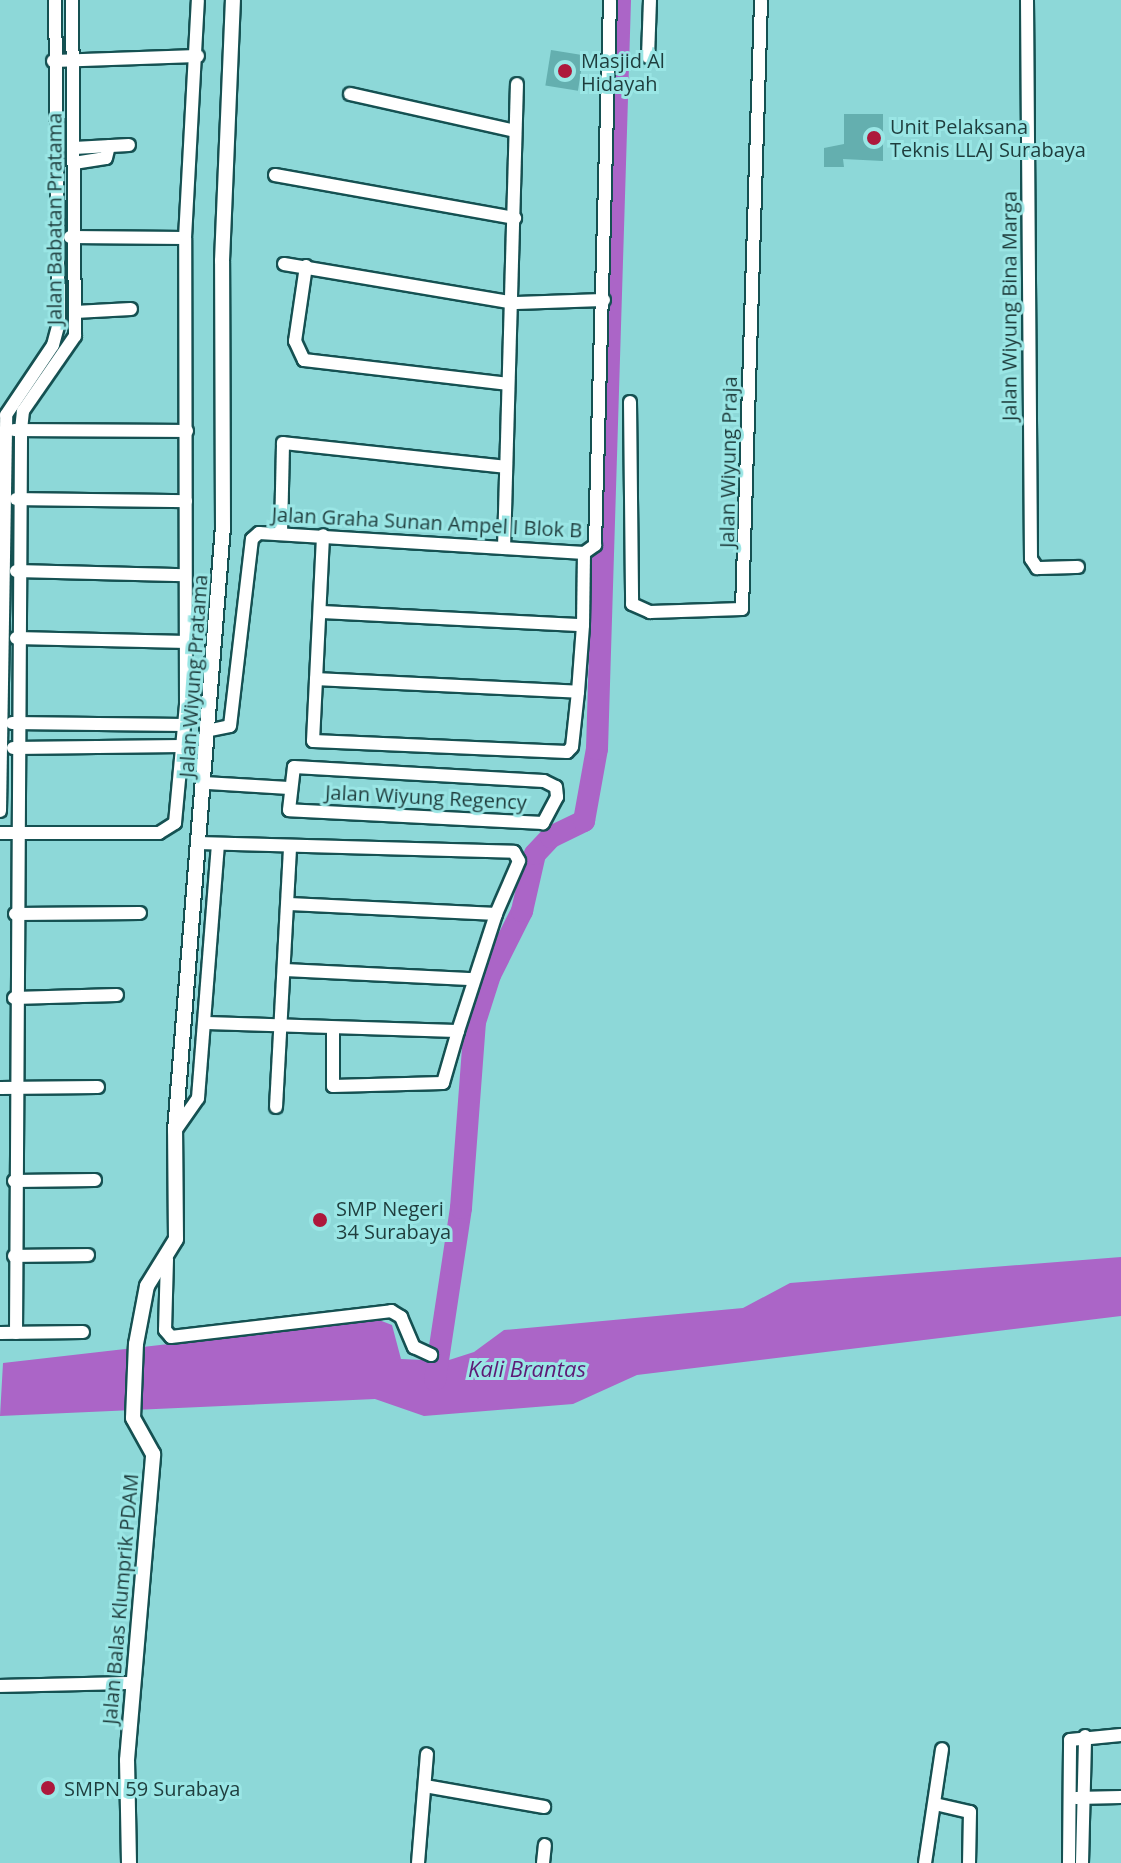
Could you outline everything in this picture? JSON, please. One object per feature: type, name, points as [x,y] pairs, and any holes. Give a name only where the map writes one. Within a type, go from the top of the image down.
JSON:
[{"type":"street","name":"Jalan Babatan Pratama","points":[[0,811],[5,723],[4,430],[9,403],[58,335],[54,236],[55,0]]},
{"type":"street","name":"Jalan Babatan Pratama","points":[[16,1333],[14,1181],[7,1088],[14,998],[15,833],[24,639],[21,430],[23,411],[72,346],[75,312],[72,0]]},
{"type":"street","name":"Jalan Wiyung Pratama","points":[[15,833],[159,833],[175,823],[184,725],[187,642],[185,238],[198,56],[198,0]]},
{"type":"street","name":"Jalan Wiyung Pratama","points":[[136,1344],[147,1286],[167,1259],[176,1239],[175,1131],[198,843],[211,730],[223,527],[222,261],[233,0]]},
{"type":"street","points":[[284,264],[515,303],[604,300],[610,0]]},
{"type":"street","points":[[648,57],[650,0]]},
{"type":"street","name":"Jalan Wiyung Praja","points":[[630,402],[632,604],[650,612],[742,609],[761,0]]},
{"type":"street","name":"Jalan Wiyung Bina Marga","points":[[1027,0],[1031,559],[1037,568],[1078,567]]},
{"type":"street","points":[[53,61],[198,56]]},
{"type":"street","points":[[504,548],[507,384],[515,303],[511,130],[517,84]]},
{"type":"street","points":[[350,94],[511,130]]},
{"type":"street","points":[[74,148],[129,145]]},
{"type":"street","points":[[74,163],[106,158],[109,146]]},
{"type":"street","points":[[275,175],[515,218]]},
{"type":"street","points":[[54,236],[185,238]]},
{"type":"street","points":[[306,266],[295,341],[304,360],[507,384]]},
{"type":"street","name":"Jalan Graha Sunan Ampel I Blok B","points":[[211,730],[230,726],[252,539],[281,533],[584,553],[596,540],[604,300]]},
{"type":"street","points":[[75,312],[131,309]]},
{"type":"street","points":[[4,430],[187,431]]},
{"type":"street","points":[[281,533],[283,443],[506,467]]},
{"type":"street","points":[[5,499],[186,501]]},
{"type":"street","points":[[323,535],[322,612],[313,741],[572,747],[583,625],[584,553]]},
{"type":"street","points":[[5,570],[185,575]]},
{"type":"street","points":[[322,612],[583,625]]},
{"type":"street","points":[[5,637],[187,642]]},
{"type":"street","points":[[316,679],[578,692]]},
{"type":"street","points":[[5,723],[184,725]]},
{"type":"street","points":[[4,747],[182,746]]},
{"type":"street","name":"Jalan Wiyung Regency","points":[[294,767],[544,781],[557,791],[549,820],[539,823],[289,810],[287,788],[294,767]]},
{"type":"street","points":[[206,783],[287,788]]},
{"type":"street","points":[[0,833],[15,833]]},
{"type":"street","points":[[198,843],[218,846],[514,852],[519,861],[473,979],[443,1083],[333,1086],[333,1030]]},
{"type":"street","points":[[175,1131],[198,1098],[218,846]]},
{"type":"street","points":[[276,1107],[290,904],[290,847]]},
{"type":"street","points":[[290,904],[496,914]]},
{"type":"street","points":[[15,914],[140,913]]},
{"type":"street","points":[[286,970],[473,979]]},
{"type":"street","points":[[14,998],[117,995]]},
{"type":"street","points":[[205,1023],[333,1030],[458,1031]]},
{"type":"street","points":[[7,1088],[98,1087]]},
{"type":"street","points":[[14,1181],[95,1180]]},
{"type":"street","points":[[14,1256],[88,1255]]},
{"type":"street","points":[[167,1259],[165,1330],[171,1337],[391,1311],[401,1317],[414,1347],[431,1355]]},
{"type":"street","points":[[0,1333],[83,1332]]},
{"type":"street","name":"Jalan Balas Klumprik PDAM","points":[[129,1863],[132,1683],[153,1454],[133,1418],[136,1344]]},
{"type":"street","points":[[0,1686],[132,1683]]},
{"type":"street","points":[[1082,1863],[1070,1741],[1085,1736],[1121,1735]]},
{"type":"street","points":[[1069,1863],[1085,1736]]},
{"type":"street","points":[[925,1863],[942,1749]]},
{"type":"street","points":[[418,1863],[427,1754]]},
{"type":"street","points":[[425,1786],[544,1807]]},
{"type":"street","points":[[1077,1798],[1121,1797]]},
{"type":"street","points":[[935,1804],[970,1812],[969,1863]]},
{"type":"street","points":[[543,1863],[545,1845]]},
{"type":"water","name":"Kali Brantas","points":[[1121,1257],[1121,1316],[637,1375],[573,1404],[424,1416],[375,1399],[0,1416],[3,1363],[379,1320],[392,1325],[401,1359],[446,1361],[474,1352],[504,1330],[743,1308],[790,1283]]},
{"type":"building","name":"Masjid Al Hidayah","points":[[551,50],[584,55],[578,91],[545,86]]},
{"type":"building","name":"Unit Pelaksana Teknis LLAJ Surabaya","points":[[844,114],[883,114],[883,161],[843,159],[844,167],[824,167],[824,148],[844,144]]},
{"type":"waterway","points":[[435,1380],[461,1208],[475,1022],[490,975],[522,911],[535,854],[551,837],[584,821],[597,749],[620,0]]},
{"type":"place","name":"Masjid Al Hidayah","points":[[565,71]]},
{"type":"place","name":"Unit Pelaksana Teknis LLAJ Surabaya","points":[[874,138]]},
{"type":"place","name":"SMP Negeri 34 Surabaya","points":[[320,1220]]},
{"type":"place","name":"SMPN 59 Surabaya","points":[[48,1788]]}]
